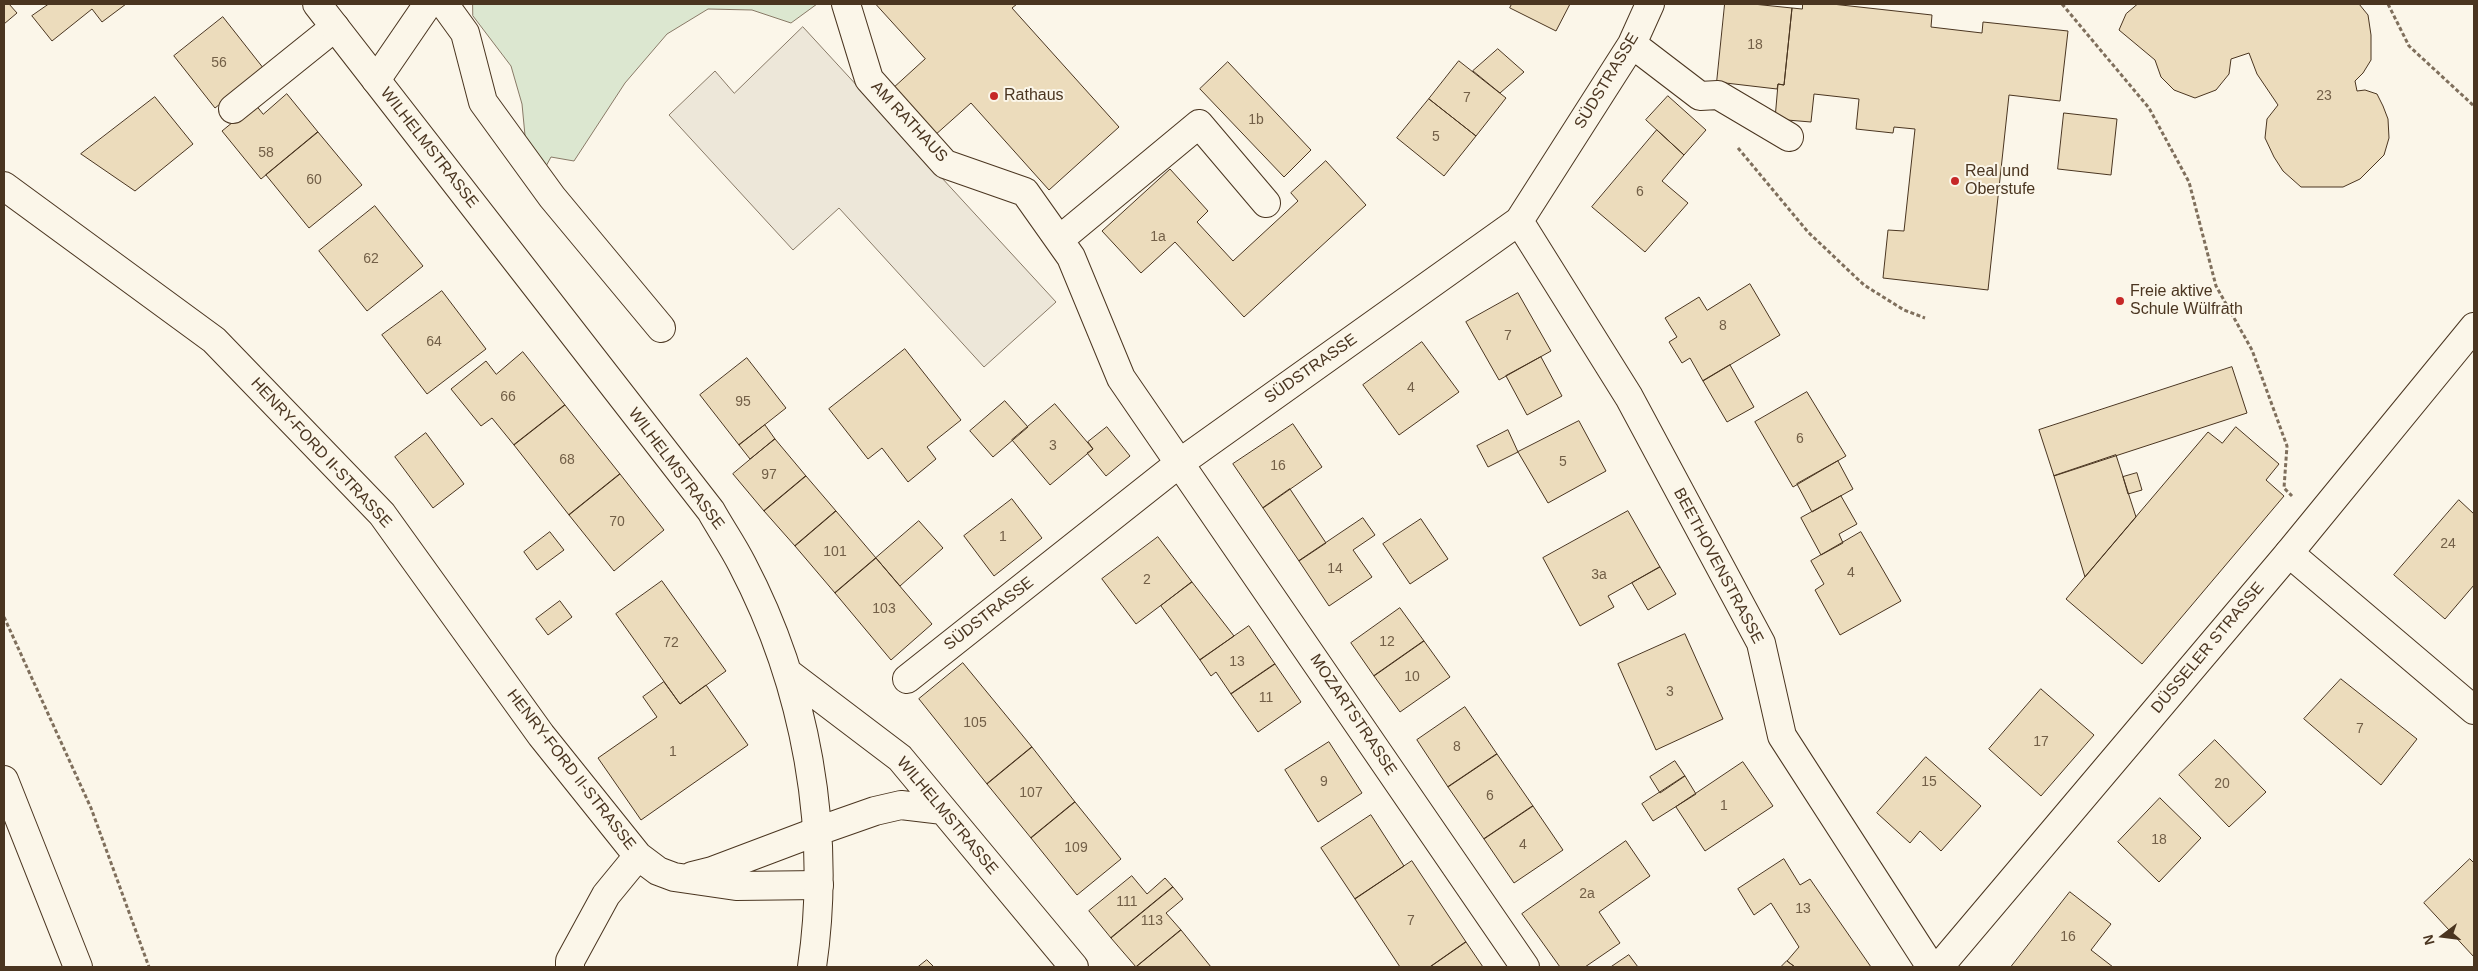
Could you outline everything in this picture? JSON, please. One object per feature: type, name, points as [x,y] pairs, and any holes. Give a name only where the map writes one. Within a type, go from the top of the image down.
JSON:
[{"type":"street","name":"WILHELMSTRASSE","points":[[317,4],[711,511],[742,563],[767,617],[788,673],[900,758],[1074,967]]},
{"type":"street","points":[[376,80],[428,4]]},
{"type":"street","points":[[444,4],[465,32],[483,102],[552,197],[661,328]]},
{"type":"street","name":"AM RATHAUS","points":[[846,4],[869,79],[945,164],[1025,192],[1071,257],[1121,378],[1181,462]]},
{"type":"street","name":"SÜDSTRASSE","points":[[907,679],[1181,462],[1519,221],[1632,44],[1650,4]]},
{"type":"street","points":[[233,109],[336,27]]},
{"type":"street","points":[[1632,44],[1700,96],[1718,95],[1789,137]]},
{"type":"street","points":[[1059,240],[1199,124],[1266,203]]},
{"type":"street","name":"HENRY-FORD II-STRASSE","points":[[4,186],[214,340],[382,514],[541,735],[638,856],[658,870],[674,877],[736,886],[819,886]]},
{"type":"street","name":"BEETHOVENSTRASSE","points":[[1519,221],[1629,397],[1760,643],[1782,736],[1931,967]]},
{"type":"street","name":"DÜSSELER STRASSE","points":[[1939,967],[2289,553],[2474,327]]},
{"type":"street","name":"MOZARTSTRASSE","points":[[1181,462],[1525,967]]},
{"type":"street","points":[[2289,553],[2474,710]]},
{"type":"street","points":[[788,673],[811,770],[818,831],[819,886],[812,967]]},
{"type":"street","points":[[4,780],[78,967]]},
{"type":"street","points":[[685,878],[712,871],[875,811],[901,805],[943,810]]},
{"type":"street","points":[[570,967],[570,961],[606,895],[638,856]]},
{"type":"path","points":[[2062,4],[2149,108],[2189,182],[2216,286],[2252,350],[2287,446],[2284,488],[2316,519]]},
{"type":"path","points":[[2388,4],[2408,46],[2474,106]]},
{"type":"path","points":[[1734,142],[1808,232],[1864,285],[1904,310],[1926,318]]},
{"type":"path","points":[[4,617],[91,808],[149,967]]},
{"type":"green space","points":[[473,4],[817,4],[791,23],[752,10],[708,9],[667,34],[625,83],[574,161],[551,157],[545,168],[526,146],[522,104],[511,66],[473,16]]},
{"type":"shaded area","points":[[803,27],[1056,302],[984,367],[839,208],[793,250],[669,115],[715,71],[734,93]]},
{"type":"building","points":[[4,4],[9,4],[17,13],[4,24]]},
{"type":"building","points":[[49,4],[126,4],[102,22],[92,9],[52,41],[32,16]]},
{"type":"building","name":"Rathaus","points":[[876,4],[1017,4],[1012,8],[1119,127],[1049,190],[971,103],[934,136],[892,89],[925,59]]},
{"type":"building","points":[[1512,4],[1570,4],[1556,31],[1510,8]]},
{"type":"building","points":[[1725,4],[1753,4],[1792,8],[1784,85],[1778,84],[1777,89],[1717,82]]},
{"type":"building","name":"Real und Oberstufe","points":[[1803,4],[1832,4],[1932,15],[1931,27],[1982,33],[1983,22],[2068,31],[2060,101],[2009,95],[1988,290],[1883,278],[1888,230],[1904,231],[1915,129],[1894,127],[1893,133],[1856,129],[1859,99],[1814,94],[1811,122],[1775,119],[1778,84],[1784,85],[1792,8],[1802,9]]},
{"type":"building","points":[[2138,4],[2359,4],[2368,15],[2371,35],[2371,60],[2363,73],[2355,81],[2357,91],[2365,90],[2377,94],[2383,106],[2388,119],[2389,138],[2384,155],[2360,179],[2343,187],[2301,187],[2283,171],[2265,138],[2267,119],[2278,105],[2257,74],[2249,53],[2231,59],[2229,74],[2216,90],[2195,98],[2174,90],[2161,77],[2155,60],[2119,30],[2126,14]]},
{"type":"building","points":[[223,17],[264,69],[215,108],[174,56]]},
{"type":"building","points":[[1498,49],[1524,72],[1500,93],[1473,71]]},
{"type":"building","points":[[1459,61],[1506,98],[1476,136],[1429,99]]},
{"type":"building","points":[[1228,62],[1311,150],[1284,177],[1200,89]]},
{"type":"building","points":[[287,94],[318,132],[261,179],[222,131],[255,104],[263,114]]},
{"type":"building","points":[[1668,96],[1706,130],[1684,155],[1646,120]]},
{"type":"building","points":[[155,97],[193,144],[135,191],[81,154]]},
{"type":"building","points":[[1429,99],[1476,136],[1444,176],[1397,138]]},
{"type":"building","points":[[2064,113],[2117,119],[2111,175],[2058,169]]},
{"type":"building","points":[[1657,130],[1684,155],[1662,181],[1688,203],[1645,252],[1592,207]]},
{"type":"building","points":[[318,132],[362,185],[309,228],[266,175]]},
{"type":"building","points":[[1326,161],[1366,205],[1244,317],[1175,242],[1141,273],[1102,231],[1170,169],[1208,211],[1197,222],[1233,261],[1298,201],[1291,193]]},
{"type":"building","points":[[375,206],[423,266],[367,311],[319,251]]},
{"type":"building","points":[[1750,284],[1780,335],[1703,381],[1690,358],[1682,363],[1669,342],[1677,337],[1665,318],[1699,297],[1707,310]]},
{"type":"building","points":[[442,291],[486,349],[427,394],[382,335]]},
{"type":"building","points":[[1518,293],[1551,351],[1499,380],[1466,322]]},
{"type":"building","points":[[1422,342],[1459,392],[1399,435],[1363,385]]},
{"type":"building","points":[[905,349],[961,420],[927,447],[936,459],[908,482],[882,448],[868,459],[829,409]]},
{"type":"building","points":[[523,352],[565,405],[514,445],[492,418],[481,426],[451,389],[486,361],[496,374]]},
{"type":"building","points":[[1541,357],[1562,396],[1527,415],[1506,376]]},
{"type":"building","points":[[747,358],[786,408],[739,445],[700,395]]},
{"type":"building","points":[[1730,365],[1754,407],[1727,422],[1703,381]]},
{"type":"building","points":[[2232,367],[2247,413],[2054,476],[2039,430]]},
{"type":"building","points":[[1807,392],[1846,456],[1793,487],[1755,422]]},
{"type":"building","points":[[1005,401],[1028,427],[993,457],[970,431]]},
{"type":"building","points":[[1055,404],[1093,449],[1050,485],[1012,440]]},
{"type":"building","points":[[565,405],[620,474],[569,515],[514,445]]},
{"type":"building","points":[[1579,421],[1606,471],[1548,503],[1518,452]]},
{"type":"building","points":[[1293,424],[1322,467],[1263,508],[1233,464]]},
{"type":"building","points":[[765,425],[775,439],[750,459],[739,445]]},
{"type":"building","points":[[1107,427],[1130,456],[1106,476],[1087,453],[1093,449],[1088,442]]},
{"type":"building","points":[[2236,427],[2279,464],[2266,480],[2284,496],[2142,664],[2066,599],[2208,432],[2222,443]]},
{"type":"building","points":[[1508,430],[1518,452],[1488,467],[1477,446]]},
{"type":"building","points":[[426,433],[464,484],[433,508],[395,457]]},
{"type":"building","points":[[775,439],[806,476],[764,511],[733,474]]},
{"type":"building","points":[[2116,455],[2136,517],[2085,577],[2054,476]]},
{"type":"building","points":[[1838,461],[1853,489],[1812,512],[1797,484]]},
{"type":"building","points":[[2137,473],[2142,490],[2128,494],[2123,477]]},
{"type":"building","points":[[620,474],[664,530],[614,571],[569,515]]},
{"type":"building","points":[[806,476],[836,511],[795,546],[764,511]]},
{"type":"building","points":[[1290,489],[1326,543],[1299,561],[1263,508]]},
{"type":"building","points":[[1841,496],[1857,524],[1839,534],[1843,543],[1821,555],[1801,518]]},
{"type":"building","points":[[1012,499],[1042,538],[994,576],[964,536]]},
{"type":"building","points":[[2459,500],[2474,514],[2474,585],[2445,619],[2394,575]]},
{"type":"building","points":[[836,511],[876,558],[835,593],[795,546]]},
{"type":"building","points":[[1628,511],[1660,567],[1608,596],[1614,607],[1580,626],[1543,558]]},
{"type":"building","points":[[1363,518],[1375,535],[1353,550],[1372,577],[1329,606],[1299,561]]},
{"type":"building","points":[[1421,519],[1448,559],[1410,584],[1383,544]]},
{"type":"building","points":[[919,521],[943,548],[900,586],[876,558]]},
{"type":"building","points":[[550,532],[564,550],[537,570],[524,552]]},
{"type":"building","points":[[1861,532],[1901,601],[1840,635],[1815,590],[1824,584],[1811,561]]},
{"type":"building","points":[[1158,537],[1192,582],[1136,624],[1102,579]]},
{"type":"building","points":[[876,558],[932,624],[891,660],[835,593]]},
{"type":"building","points":[[1660,567],[1676,594],[1648,610],[1632,583]]},
{"type":"building","points":[[662,581],[726,671],[680,704],[616,614]]},
{"type":"building","points":[[1192,582],[1234,636],[1200,660],[1161,606]]},
{"type":"building","points":[[560,601],[572,617],[548,635],[536,619]]},
{"type":"building","points":[[1400,608],[1424,641],[1374,676],[1351,643]]},
{"type":"building","points":[[1249,626],[1275,664],[1231,694],[1216,672],[1211,676],[1200,660]]},
{"type":"building","points":[[1685,634],[1723,719],[1656,750],[1618,664]]},
{"type":"building","points":[[1424,641],[1450,677],[1400,712],[1374,676]]},
{"type":"building","points":[[963,663],[1032,747],[987,784],[919,699]]},
{"type":"building","points":[[1275,664],[1301,702],[1258,732],[1231,694]]},
{"type":"building","points":[[2341,679],[2417,739],[2381,785],[2304,719]]},
{"type":"building","points":[[664,682],[680,704],[706,685],[748,745],[641,820],[598,758],[657,717],[643,697]]},
{"type":"building","points":[[2041,689],[2094,735],[2041,796],[1989,749]]},
{"type":"building","points":[[1465,707],[1497,754],[1448,787],[1417,740]]},
{"type":"building","points":[[2215,740],[2266,792],[2229,827],[2179,775]]},
{"type":"building","points":[[1329,742],[1362,793],[1318,822],[1285,770]]},
{"type":"building","points":[[1032,747],[1075,802],[1031,838],[987,784]]},
{"type":"building","points":[[1497,754],[1533,806],[1484,839],[1448,787]]},
{"type":"building","points":[[1926,757],[1981,806],[1941,851],[1920,831],[1910,843],[1877,813]]},
{"type":"building","points":[[1675,761],[1685,776],[1660,793],[1650,777]]},
{"type":"building","points":[[1743,762],[1773,806],[1705,851],[1676,807]]},
{"type":"building","points":[[1685,776],[1696,794],[1653,821],[1642,804]]},
{"type":"building","points":[[2160,798],[2201,838],[2159,882],[2118,842]]},
{"type":"building","points":[[1075,802],[1121,859],[1077,895],[1031,838]]},
{"type":"building","points":[[1533,806],[1563,850],[1514,883],[1484,839]]},
{"type":"building","points":[[1371,815],[1404,866],[1355,899],[1321,848]]},
{"type":"building","points":[[1626,841],[1650,876],[1599,912],[1620,943],[1585,967],[1560,967],[1522,914]]},
{"type":"building","points":[[1784,859],[1800,885],[1810,879],[1871,967],[1795,967],[1787,961],[1799,947],[1771,903],[1754,915],[1738,889]]},
{"type":"building","points":[[2470,859],[2474,863],[2474,957],[2424,903]]},
{"type":"building","points":[[1412,861],[1466,942],[1430,967],[1400,967],[1355,899]]},
{"type":"building","points":[[1132,876],[1147,894],[1165,878],[1173,887],[1111,938],[1089,911]]},
{"type":"building","points":[[1173,887],[1183,899],[1166,913],[1181,930],[1136,967],[1111,938]]},
{"type":"building","points":[[2070,892],[2111,924],[2091,950],[2113,967],[2011,967]]},
{"type":"building","points":[[1181,930],[1211,967],[1136,967]]},
{"type":"building","points":[[1466,942],[1483,967],[1430,967]]},
{"type":"building","points":[[1629,955],[1638,967],[1611,967]]},
{"type":"building","points":[[927,960],[934,967],[918,967]]},
{"type":"building","points":[[1787,961],[1795,967],[1781,967]]},
{"type":"place","name":"Rathaus","points":[[994,96]]},
{"type":"place","name":"Real und Oberstufe","points":[[1955,181]]},
{"type":"place","name":"Freie aktive Schule Wülfrath","points":[[2120,301]]}]
